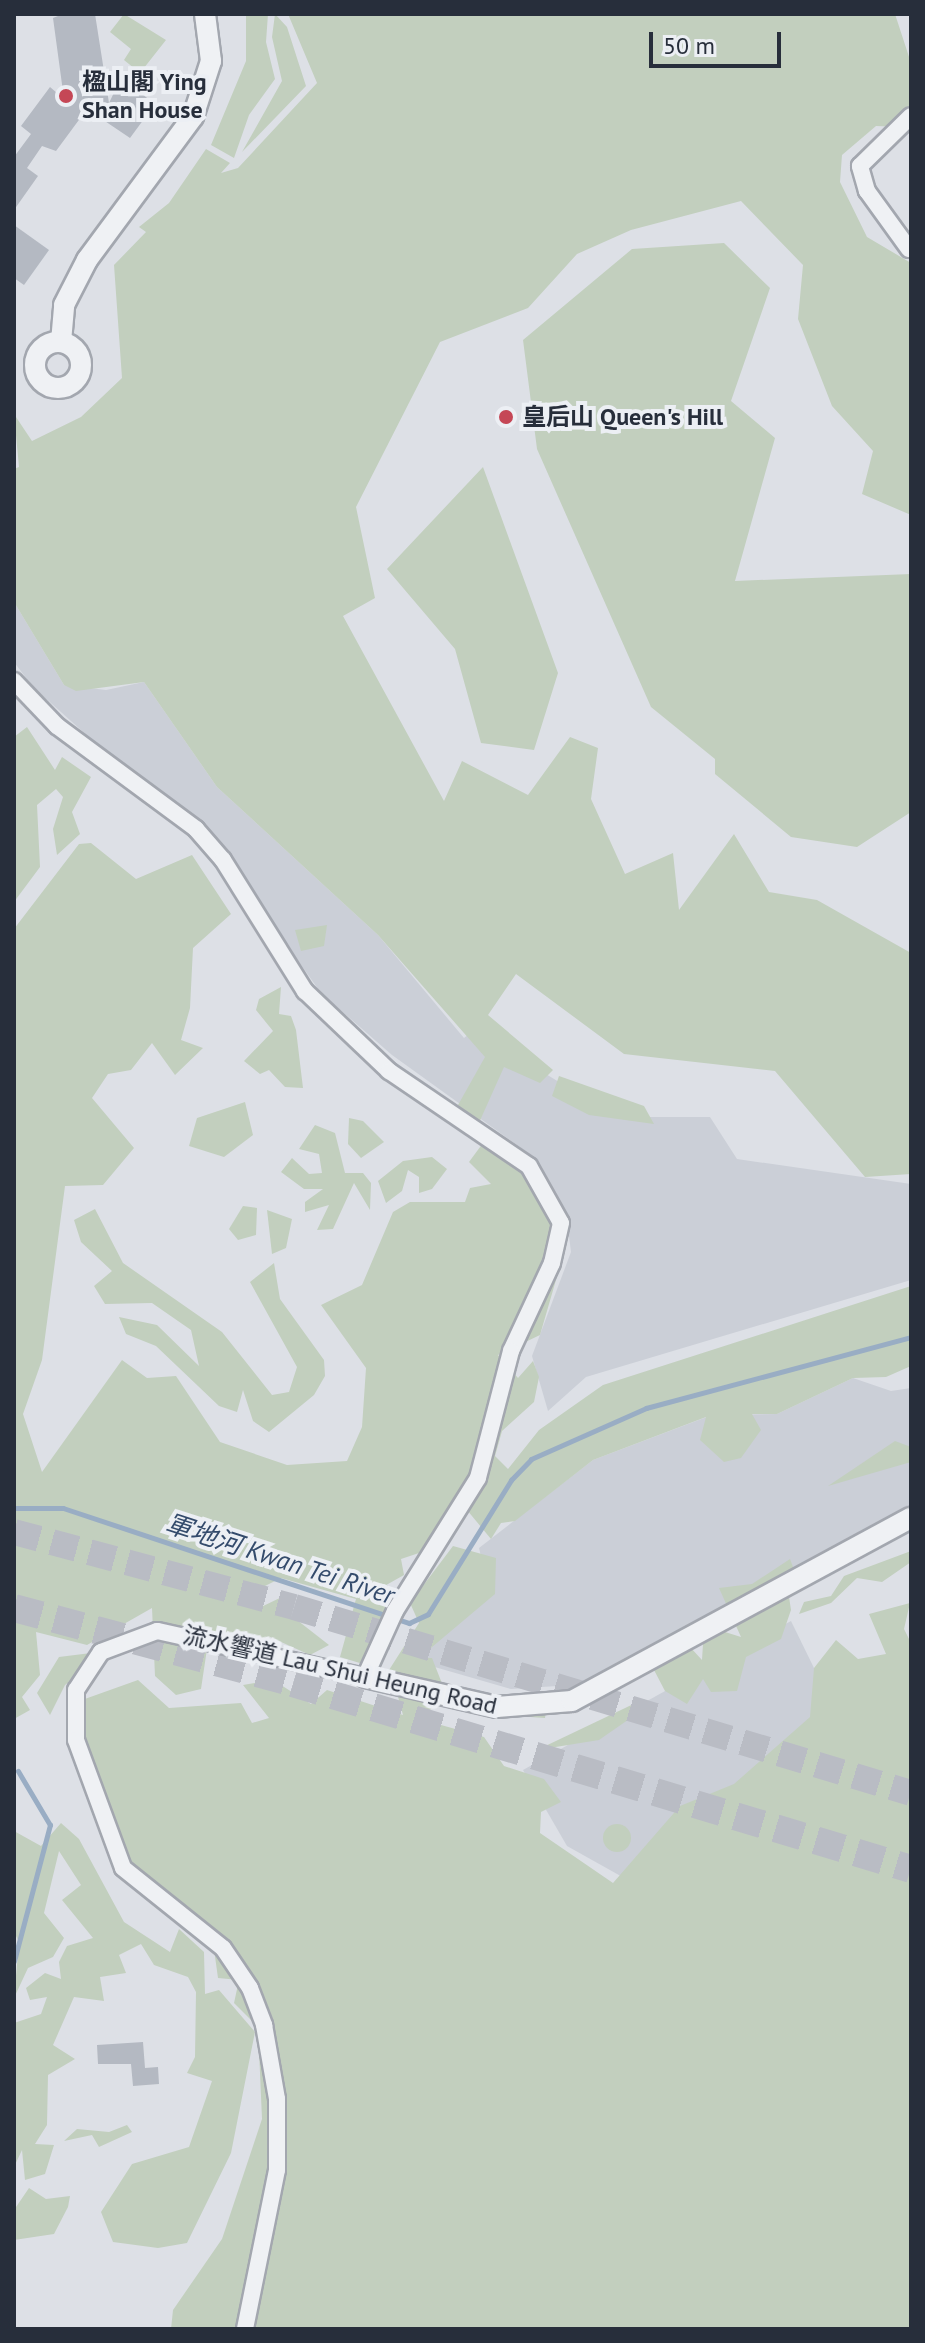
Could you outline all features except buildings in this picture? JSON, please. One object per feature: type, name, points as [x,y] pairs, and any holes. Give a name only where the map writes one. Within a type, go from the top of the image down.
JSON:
[{"type":"street","points":[[61,342],[64,305],[87,260],[193,117],[211,61],[205,14]]},
{"type":"street","points":[[909,249],[867,191],[860,166],[911,116]]},
{"type":"street","points":[[14,681],[57,726],[196,829],[223,860],[305,991],[389,1071],[529,1166],[556,1211],[560,1231],[552,1263],[511,1351],[478,1478],[392,1617],[365,1677]]},
{"type":"street","name":"流水響道 Lau Shui Heung Road","points":[[245,2329],[278,2159],[276,2086],[264,2025],[250,1988],[223,1948],[123,1868],[76,1740],[74,1697],[101,1652],[157,1631],[497,1707],[572,1701],[911,1518]]},
{"type":"shaded area","points":[[14,602],[64,685],[106,690],[144,682],[217,787],[378,935],[464,1038],[474,1030],[616,1117],[710,1117],[737,1159],[911,1184],[911,1280],[586,1377],[548,1411],[532,1356],[571,1252],[566,1212],[524,1150],[392,1055],[321,993],[198,820],[119,764],[33,687],[14,662]]},
{"type":"shaded area","points":[[853,1378],[891,1391],[911,1388],[911,1511],[603,1683],[511,1689],[400,1657],[487,1582],[479,1548],[593,1460],[712,1415],[777,1414]]},
{"type":"shaded area","points":[[791,1621],[814,1668],[824,1716],[626,1879],[567,1846],[523,1770]]},
{"type":"green space","points":[[124,14],[166,40],[140,73],[124,60],[131,49],[110,32]]},
{"type":"green space","points":[[246,14],[268,14],[266,42],[275,79],[249,115],[234,158],[211,145],[246,61]]},
{"type":"green space","points":[[275,14],[287,27],[306,86],[242,152],[282,81],[272,37]]},
{"type":"green space","points":[[288,14],[895,14],[911,63],[911,118],[902,127],[876,126],[842,155],[840,182],[867,237],[911,263],[911,515],[862,494],[873,451],[832,406],[798,319],[803,265],[741,201],[631,230],[577,254],[528,308],[440,342],[356,507],[375,598],[343,616],[444,801],[462,761],[528,795],[570,737],[598,748],[591,799],[625,874],[673,853],[679,910],[734,834],[769,892],[817,900],[911,953],[911,1174],[865,1177],[775,1071],[624,1054],[516,974],[488,1015],[553,1070],[540,1083],[504,1067],[478,1125],[458,1105],[485,1057],[378,935],[217,787],[144,682],[76,691],[64,685],[14,602],[14,469],[19,467],[14,414],[32,441],[81,417],[122,378],[114,265],[146,232],[139,227],[169,203],[206,149],[230,163],[221,173],[238,168],[317,83]]},
{"type":"green space","points":[[724,243],[770,288],[731,401],[775,438],[735,581],[911,574],[911,812],[857,847],[791,837],[715,774],[715,759],[651,707],[537,449],[523,340],[632,249]]},
{"type":"green space","points":[[483,467],[558,673],[534,750],[481,743],[455,649],[387,569]]},
{"type":"green space","points":[[27,727],[55,770],[62,757],[91,777],[72,812],[80,834],[57,855],[53,829],[63,797],[56,789],[37,805],[40,867],[14,902],[14,737]]},
{"type":"green space","points":[[91,843],[136,879],[192,855],[231,914],[193,948],[190,1008],[181,1040],[203,1048],[175,1075],[152,1043],[131,1070],[108,1074],[92,1098],[134,1148],[103,1185],[65,1186],[42,1360],[23,1414],[42,1472],[122,1360],[147,1378],[176,1376],[220,1442],[287,1465],[347,1461],[362,1427],[366,1368],[321,1305],[362,1285],[393,1212],[410,1202],[465,1202],[470,1188],[491,1184],[469,1162],[483,1143],[527,1155],[566,1212],[565,1249],[540,1335],[498,1355],[518,1378],[533,1361],[539,1377],[534,1402],[502,1431],[495,1456],[508,1469],[539,1430],[603,1385],[911,1286],[911,1366],[886,1377],[853,1378],[777,1414],[752,1414],[761,1430],[741,1458],[724,1462],[700,1440],[706,1417],[593,1460],[515,1521],[501,1523],[491,1539],[467,1510],[434,1548],[401,1559],[404,1575],[372,1593],[400,1600],[404,1614],[385,1651],[363,1664],[340,1657],[356,1599],[281,1578],[263,1587],[255,1610],[290,1593],[288,1613],[329,1645],[310,1655],[270,1637],[256,1663],[207,1649],[201,1689],[176,1695],[155,1676],[152,1608],[87,1645],[36,1632],[40,1675],[22,1697],[30,1710],[14,1719],[14,929],[79,844]]},
{"type":"green space","points":[[327,925],[324,946],[301,951],[295,930]]},
{"type":"green space","points":[[281,987],[279,1014],[291,1016],[296,1030],[303,1088],[285,1087],[269,1070],[260,1074],[244,1061],[273,1031],[256,1010],[259,999]]},
{"type":"green space","points":[[559,1076],[644,1106],[654,1124],[589,1115],[552,1096]]},
{"type":"green space","points":[[245,1102],[253,1135],[224,1157],[189,1146],[197,1118]]},
{"type":"green space","points":[[349,1118],[363,1121],[384,1142],[361,1158],[348,1144]]},
{"type":"green space","points":[[315,1125],[335,1133],[345,1173],[363,1173],[371,1183],[370,1210],[354,1183],[333,1229],[317,1230],[329,1205],[305,1212],[305,1202],[323,1189],[304,1189],[281,1172],[292,1158],[309,1174],[322,1173],[319,1154],[299,1149]]},
{"type":"green space","points":[[432,1157],[447,1169],[432,1189],[419,1193],[419,1177],[408,1170],[402,1191],[386,1203],[378,1181],[403,1161]]},
{"type":"green space","points":[[243,1206],[257,1208],[256,1235],[238,1240],[229,1229]]},
{"type":"green space","points":[[95,1209],[123,1263],[222,1332],[272,1395],[289,1392],[297,1367],[250,1282],[274,1263],[280,1299],[324,1360],[325,1376],[314,1395],[269,1432],[253,1421],[243,1390],[237,1412],[219,1406],[156,1346],[126,1334],[119,1317],[157,1325],[199,1366],[191,1330],[152,1303],[105,1304],[94,1286],[112,1271],[81,1242],[74,1220]]},
{"type":"green space","points":[[267,1210],[292,1219],[286,1248],[272,1254]]},
{"type":"green space","points":[[895,1441],[911,1447],[911,1462],[828,1486]]},
{"type":"green space","points":[[453,1546],[496,1558],[495,1594],[419,1658],[432,1658],[443,1686],[546,1711],[545,1718],[469,1713],[441,1703],[416,1718],[484,1737],[504,1766],[544,1779],[561,1802],[541,1812],[540,1833],[613,1883],[680,1806],[734,1784],[810,1717],[814,1668],[836,1640],[858,1659],[886,1654],[869,1614],[910,1603],[904,1629],[911,1643],[911,2329],[171,2329],[173,2310],[222,2239],[262,2119],[258,2027],[234,2003],[239,1980],[218,1978],[213,1942],[120,1863],[80,1735],[82,1700],[138,1680],[169,1708],[241,1703],[252,1723],[269,1718],[243,1685],[273,1680],[311,1704],[327,1690],[403,1715],[397,1693],[382,1681],[419,1623],[410,1603]]},
{"type":"green space","points":[[911,1551],[911,1562],[882,1582],[857,1578],[831,1603],[799,1614],[804,1602],[831,1596],[844,1576]]},
{"type":"green space","points":[[790,1559],[799,1583],[788,1590],[791,1610],[781,1639],[746,1657],[737,1691],[711,1692],[703,1679],[687,1704],[665,1691],[654,1670],[690,1647],[702,1660],[703,1644],[725,1632],[741,1637],[719,1588],[752,1584]]},
{"type":"green space","points":[[107,1651],[65,1685],[50,1715],[37,1693],[59,1657]]},
{"type":"green space","points":[[644,1699],[648,1706],[599,1740],[537,1750]]},
{"type":"green space","points":[[61,1823],[79,1839],[124,1922],[170,1952],[179,1929],[204,1952],[205,1994],[219,1990],[255,2032],[231,2153],[187,2243],[158,2248],[113,2242],[101,2212],[132,2164],[189,2147],[212,2081],[187,2073],[195,2057],[196,1992],[188,1977],[154,1965],[141,1944],[119,1955],[126,1973],[100,1977],[104,2001],[74,1997],[53,2045],[75,2059],[48,2075],[47,2125],[35,2144],[54,2145],[45,2174],[25,2180],[22,2150],[14,2167],[14,2023],[41,2014],[47,1997],[30,2000],[26,1988],[45,1973],[61,1979],[59,1962],[67,1946],[93,1938],[62,1900],[81,1885],[59,1851],[44,1913],[64,1938],[53,1957],[28,1968],[14,1998],[19,1942],[14,1932],[14,1831],[41,1846]]},
{"type":"green space","points":[[617,1824],[627,1828],[631,1838],[627,1848],[617,1852],[607,1848],[603,1838],[607,1828]]},
{"type":"green space","points":[[127,2125],[132,2132],[99,2147],[92,2135],[64,2141],[77,2129],[109,2132]]},
{"type":"green space","points":[[29,2188],[46,2199],[70,2196],[68,2207],[54,2234],[14,2240],[14,2210]]},
{"type":"waterway","name":"軍地河 Kwan Tei River","points":[[14,1508],[63,1508],[409,1623],[428,1614],[511,1480],[531,1459],[646,1408],[911,1337]]},
{"type":"waterway","name":"軍地河 Kwan Tei River","points":[[14,1961],[50,1825],[18,1771]]},
{"type":"tunnel","points":[[14,1532],[294,1607],[911,1793]]},
{"type":"tunnel","points":[[14,1608],[293,1683],[911,1869]]},
{"type":"place","name":"楹山閣 Ying Shan House","points":[[66,96]]},
{"type":"place","name":"皇后山 Queen's Hill","points":[[506,417]]}]
